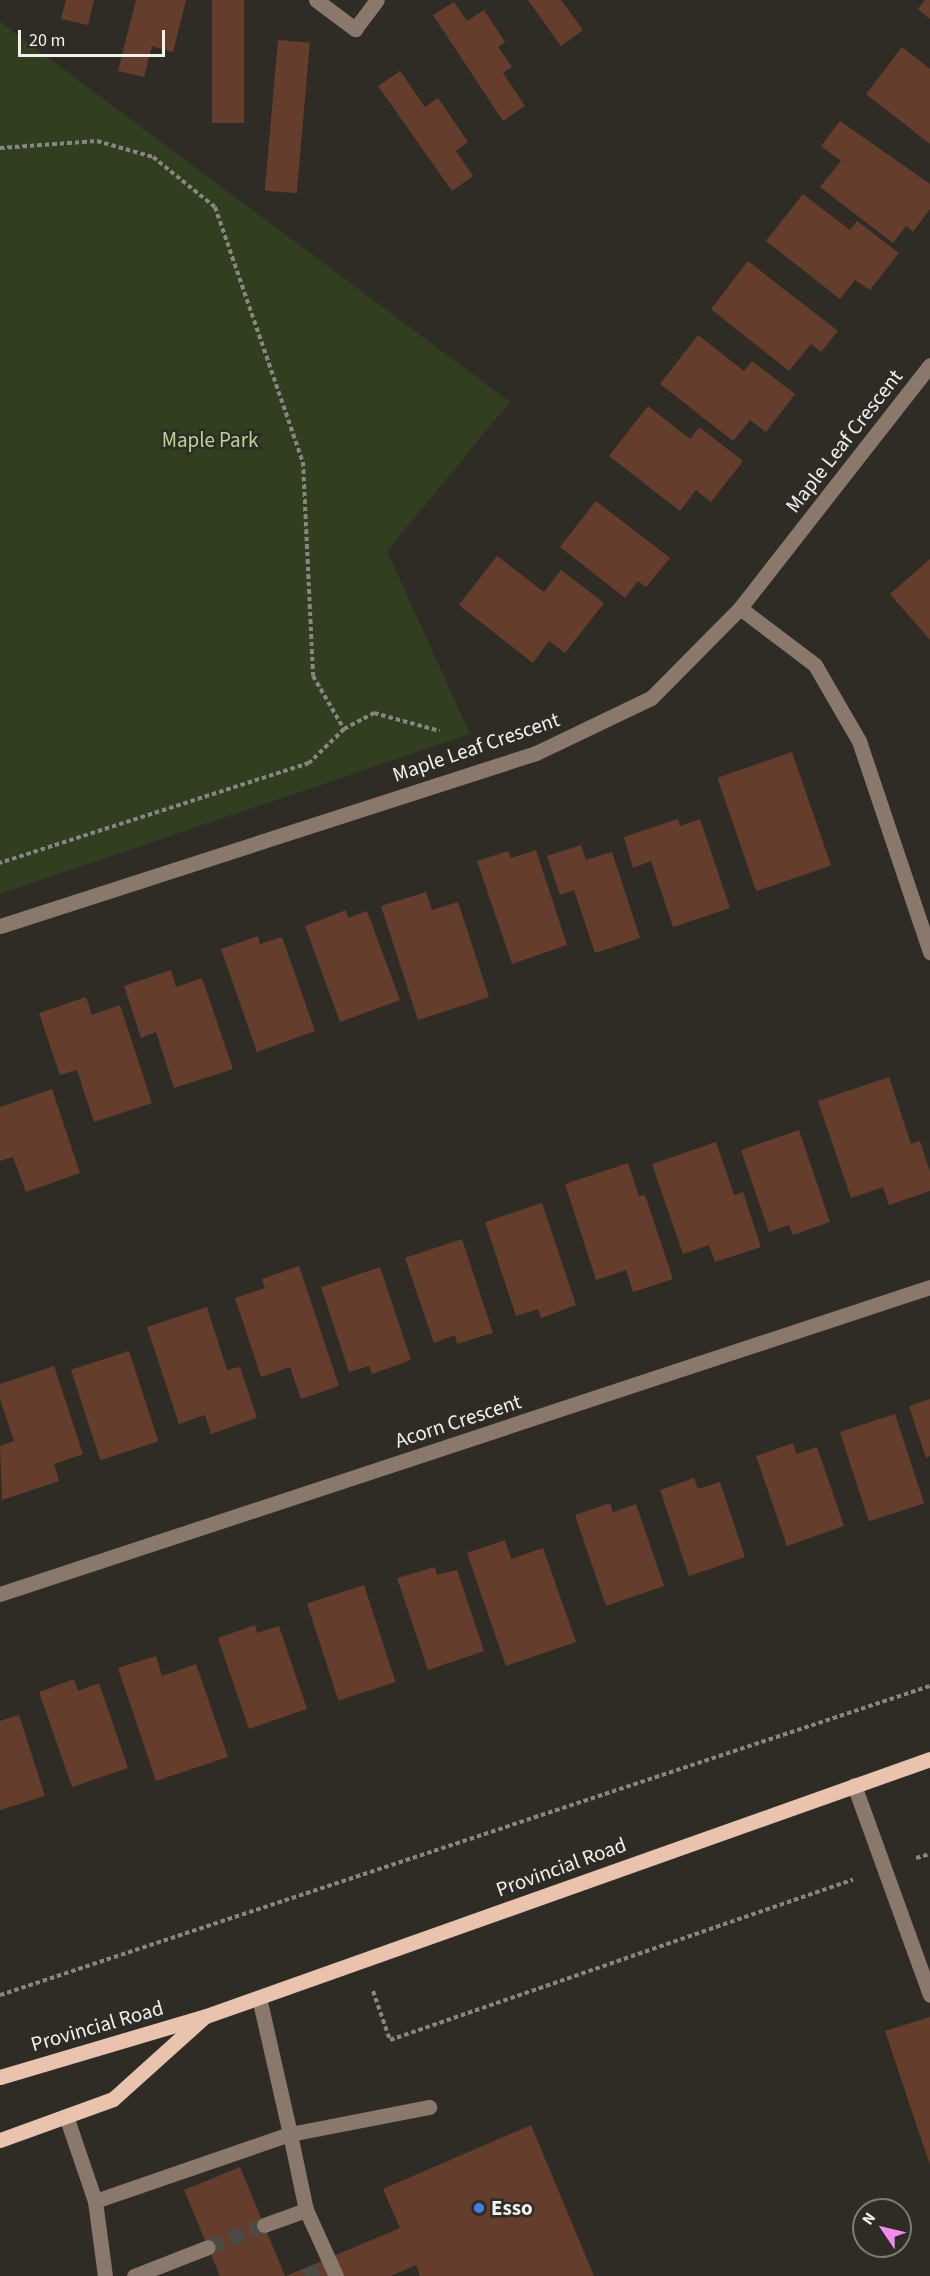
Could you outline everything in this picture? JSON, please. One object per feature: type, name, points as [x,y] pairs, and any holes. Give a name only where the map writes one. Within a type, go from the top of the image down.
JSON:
[{"type":"main road","name":"Provincial Road","points":[[0,2076],[206,2016],[930,1759]]},
{"type":"main road","name":"Provincial Road","points":[[0,2140],[113,2099],[206,2016]]},
{"type":"street","points":[[316,0],[355,30],[377,0]]},
{"type":"street","name":"Maple Leaf Crescent","points":[[0,926],[536,753],[651,698],[740,608],[930,365]]},
{"type":"street","points":[[740,608],[815,665],[859,741],[930,952]]},
{"type":"street","name":"Acorn Crescent","points":[[0,1594],[930,1287]]},
{"type":"street","points":[[854,1785],[930,1995]]},
{"type":"street","points":[[259,1997],[306,2210],[336,2276]]},
{"type":"street","points":[[95,2201],[290,2134],[429,2107]]},
{"type":"street","points":[[66,2116],[95,2201],[105,2276]]},
{"type":"street","points":[[264,2224],[306,2210]]},
{"type":"street","points":[[134,2276],[208,2247]]},
{"type":"path","points":[[0,148],[97,141],[153,157],[215,207],[303,462],[313,676],[344,729]]},
{"type":"path","points":[[0,863],[309,763],[344,729],[374,713],[440,731]]},
{"type":"path","points":[[0,1995],[930,1686]]},
{"type":"path","points":[[361,1961],[390,2040],[930,1854]]},
{"type":"green space","name":"Maple Park","points":[[0,22],[510,402],[387,551],[470,734],[0,894]]},
{"type":"building","points":[[66,0],[94,0],[88,25],[61,19]]},
{"type":"building","points":[[136,0],[186,0],[173,52],[152,46],[144,77],[118,71]]},
{"type":"building","points":[[212,0],[244,0],[244,123],[212,123]]},
{"type":"building","points":[[528,0],[561,0],[583,30],[561,46]]},
{"type":"building","points":[[925,0],[930,0],[930,19],[918,9]]},
{"type":"building","points":[[454,2],[467,21],[484,10],[505,42],[498,47],[512,67],[503,73],[525,106],[503,121],[433,15]]},
{"type":"building","points":[[278,40],[310,43],[297,193],[265,190]]},
{"type":"building","points":[[902,47],[930,69],[930,144],[866,94]]},
{"type":"building","points":[[400,71],[425,107],[438,98],[468,142],[456,151],[473,176],[452,191],[378,86]]},
{"type":"building","points":[[840,121],[930,184],[930,209],[913,232],[906,226],[893,243],[820,187],[841,161],[821,146]]},
{"type":"building","points":[[803,194],[850,230],[857,221],[899,253],[870,290],[855,280],[840,299],[766,241]]},
{"type":"building","points":[[748,261],[838,331],[821,352],[811,344],[789,371],[711,309]]},
{"type":"building","points":[[698,335],[744,371],[752,361],[795,394],[766,432],[750,420],[733,441],[660,384]]},
{"type":"building","points":[[648,406],[690,439],[699,427],[743,461],[711,502],[696,490],[680,511],[609,456]]},
{"type":"building","points":[[596,501],[670,558],[646,587],[638,581],[625,598],[560,547]]},
{"type":"building","points":[[497,556],[544,592],[561,570],[604,603],[565,653],[549,641],[533,663],[459,605]]},
{"type":"building","points":[[930,559],[930,640],[890,594]]},
{"type":"building","points":[[792,752],[831,865],[756,891],[717,778]]},
{"type":"building","points":[[678,819],[680,826],[700,819],[730,908],[673,927],[651,861],[633,868],[624,837]]},
{"type":"building","points":[[581,845],[586,860],[612,852],[640,938],[595,953],[574,890],[560,895],[547,856]]},
{"type":"building","points":[[536,850],[567,945],[512,964],[477,861],[508,851],[511,858]]},
{"type":"building","points":[[426,892],[432,910],[458,902],[489,997],[418,1020],[381,906]]},
{"type":"building","points":[[346,910],[348,918],[367,911],[400,1000],[340,1022],[305,926]]},
{"type":"building","points":[[258,936],[260,944],[282,937],[315,1031],[257,1052],[221,949]]},
{"type":"building","points":[[171,970],[176,987],[202,978],[233,1069],[174,1088],[156,1032],[141,1038],[124,986]]},
{"type":"building","points":[[86,997],[92,1015],[120,1005],[152,1103],[94,1122],[77,1070],[60,1075],[39,1013]]},
{"type":"building","points":[[889,1077],[911,1144],[920,1141],[930,1172],[930,1191],[889,1205],[883,1187],[851,1198],[818,1101]]},
{"type":"building","points":[[52,1089],[80,1173],[26,1192],[13,1157],[0,1161],[0,1107]]},
{"type":"building","points":[[799,1130],[830,1222],[793,1235],[789,1225],[769,1232],[741,1150]]},
{"type":"building","points":[[716,1142],[734,1195],[743,1192],[761,1247],[715,1262],[709,1245],[683,1254],[652,1164]]},
{"type":"building","points":[[628,1163],[639,1196],[645,1195],[673,1279],[633,1292],[626,1270],[596,1280],[565,1184]]},
{"type":"building","points":[[542,1203],[576,1305],[541,1318],[538,1309],[516,1316],[485,1222]]},
{"type":"building","points":[[462,1239],[493,1333],[457,1344],[455,1335],[434,1343],[405,1258]]},
{"type":"building","points":[[299,1266],[339,1386],[301,1399],[290,1367],[261,1377],[235,1298],[265,1288],[262,1279]]},
{"type":"building","points":[[380,1267],[411,1360],[372,1374],[369,1366],[349,1372],[321,1287]]},
{"type":"building","points":[[207,1307],[227,1370],[240,1367],[257,1418],[211,1434],[205,1415],[179,1424],[147,1327]]},
{"type":"building","points":[[129,1351],[158,1441],[100,1460],[71,1370]]},
{"type":"building","points":[[54,1366],[83,1454],[54,1464],[59,1481],[2,1500],[0,1446],[14,1441],[0,1399],[0,1384]]},
{"type":"building","points":[[930,1399],[930,1456],[926,1458],[909,1406]]},
{"type":"building","points":[[895,1414],[924,1503],[869,1521],[840,1432]]},
{"type":"building","points":[[793,1443],[796,1454],[817,1447],[844,1526],[787,1546],[756,1456]]},
{"type":"building","points":[[694,1478],[698,1489],[720,1482],[745,1557],[689,1576],[660,1490]]},
{"type":"building","points":[[610,1503],[613,1512],[636,1504],[664,1586],[606,1606],[575,1515]]},
{"type":"building","points":[[505,1540],[511,1559],[543,1548],[576,1642],[506,1666],[467,1553]]},
{"type":"building","points":[[435,1567],[437,1575],[457,1570],[484,1651],[428,1670],[397,1578]]},
{"type":"building","points":[[364,1585],[396,1682],[338,1701],[307,1604]]},
{"type":"building","points":[[255,1625],[257,1633],[279,1626],[307,1709],[249,1729],[218,1638]]},
{"type":"building","points":[[156,1656],[162,1676],[196,1664],[228,1757],[156,1781],[118,1668]]},
{"type":"building","points":[[74,1679],[78,1691],[99,1683],[128,1768],[72,1787],[39,1692]]},
{"type":"building","points":[[19,1715],[45,1796],[0,1810],[0,1721]]},
{"type":"building","points":[[930,2017],[930,2165],[885,2031]]},
{"type":"building","name":"Esso","points":[[531,2125],[594,2276],[420,2276],[416,2265],[391,2276],[286,2276],[400,2228],[383,2189]]},
{"type":"building","points":[[240,2167],[285,2276],[220,2276],[184,2190]]},
{"type":"tunnel","points":[[208,2247],[264,2225]]},
{"type":"tunnel","points":[[305,2276],[331,2266]]},
{"type":"place","name":"Esso","points":[[479,2208]]}]
